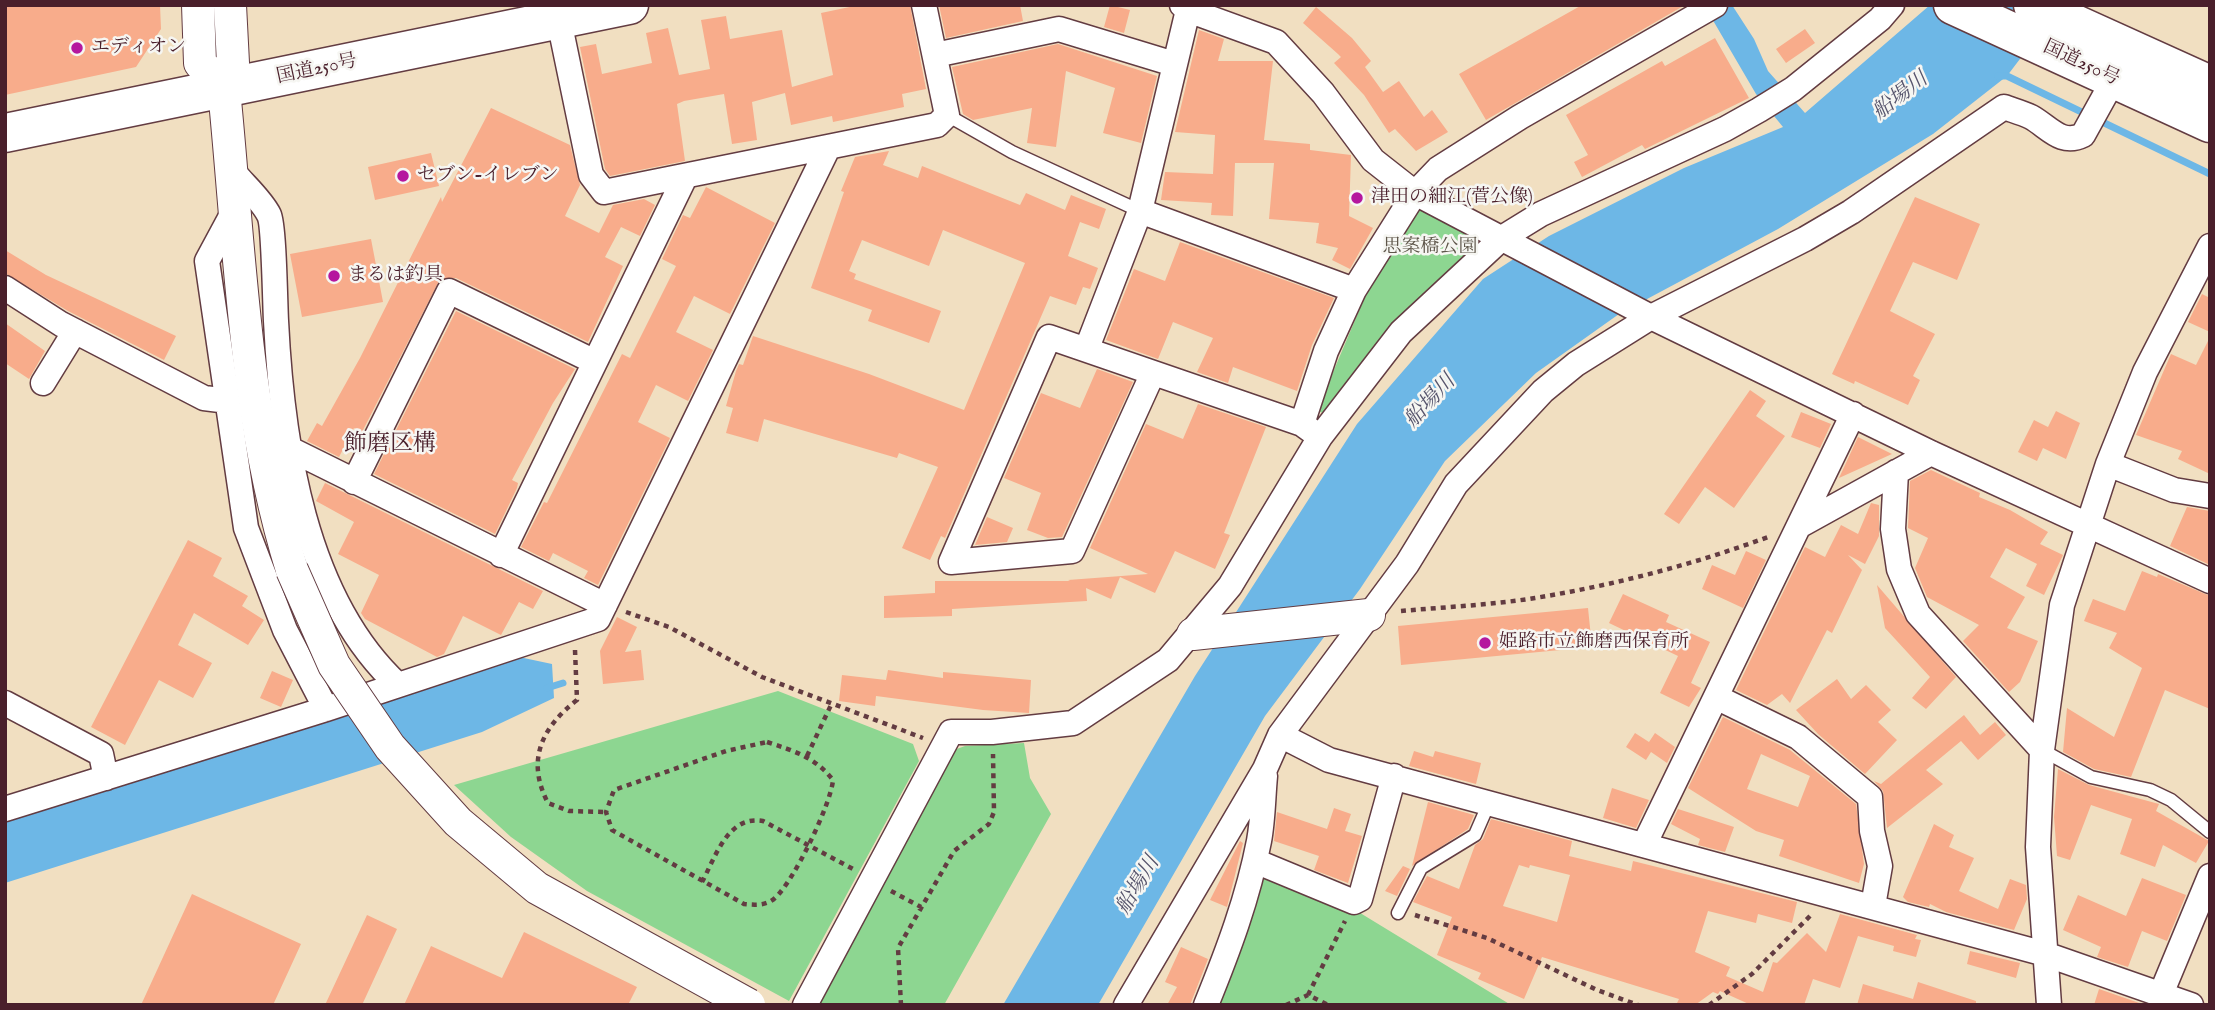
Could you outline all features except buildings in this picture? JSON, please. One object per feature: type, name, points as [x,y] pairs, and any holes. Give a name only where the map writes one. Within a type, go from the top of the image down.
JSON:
[{"type":"highway","name":"国道250号","points":[[5,133],[224,90],[557,13],[629,5]]},
{"type":"highway","name":"国道250号","points":[[1953,5],[2076,28]]},
{"type":"highway","name":"国道250号","points":[[2034,5],[2076,28],[2210,85]]},
{"type":"highway","name":"国道250号","points":[[2076,28],[2106,92],[2210,123]]},
{"type":"street","points":[[198,5],[200,62],[224,90]]},
{"type":"street","points":[[230,5],[233,62],[224,90],[259,441],[273,508],[292,570],[334,665],[390,747],[458,822],[537,888],[749,1005]]},
{"type":"street","points":[[557,13],[591,175],[604,192],[937,125],[947,115],[924,5]]},
{"type":"street","points":[[805,1005],[951,732],[992,732],[1073,723],[1168,660],[1193,634],[1230,586],[1311,430],[1401,332],[1502,238],[1541,214],[1726,129],[1759,110],[1793,89],[1880,19],[1892,5]]},
{"type":"street","points":[[1087,348],[1140,211],[1185,8],[1276,42],[1323,93],[1373,160],[1415,193],[1651,317],[1931,453],[2210,581]]},
{"type":"street","points":[[1311,430],[1326,351],[1354,290],[1415,193],[1438,169],[1520,117],[1708,10]]},
{"type":"street","points":[[935,55],[1059,29],[1174,64]]},
{"type":"street","points":[[1126,1005],[1265,769],[1280,735],[1407,564],[1456,484],[1516,419],[1576,364],[1651,317],[1816,233],[2004,107],[2030,117],[2062,138],[2073,140],[2082,135],[2106,92]]},
{"type":"street","points":[[5,809],[326,709],[598,619],[827,149]]},
{"type":"street","points":[[232,170],[270,216],[279,377],[288,448],[307,521],[328,583],[372,661],[398,685]]},
{"type":"street","points":[[501,555],[685,177]]},
{"type":"street","points":[[235,209],[207,261],[246,528],[285,630],[326,709]]},
{"type":"street","points":[[1140,211],[1354,290]]},
{"type":"street","points":[[2049,1005],[2038,847],[2042,750],[2062,605],[2108,464],[2145,372],[2210,246]]},
{"type":"street","points":[[5,288],[75,331],[204,398],[228,401]]},
{"type":"street","points":[[354,482],[449,291],[595,362]]},
{"type":"street","points":[[43,383],[75,331]]},
{"type":"street","points":[[1152,375],[1072,551],[951,562],[1049,337],[1087,348],[1152,375],[1311,430]]},
{"type":"street","points":[[1644,845],[1853,414]]},
{"type":"street","points":[[288,448],[605,605]]},
{"type":"street","points":[[1799,526],[1931,453]]},
{"type":"street","points":[[2108,464],[2174,490],[2210,496]]},
{"type":"street","points":[[1896,472],[1893,529],[1899,569],[1917,614],[2042,750]]},
{"type":"street","points":[[1193,634],[1369,615]]},
{"type":"street","points":[[1716,697],[1798,737],[1870,797],[1872,831],[1880,866],[1873,906]]},
{"type":"street","points":[[5,703],[101,754],[106,778]]},
{"type":"street","points":[[1280,735],[1329,760],[2045,954],[2191,1005]]},
{"type":"street","points":[[1206,1005],[1231,945],[1255,861],[1260,838],[1265,769]]},
{"type":"street","points":[[1255,861],[1353,902],[1360,899],[1394,776]]},
{"type":"street","points":[[2161,994],[2210,876]]},
{"type":"lane","points":[[947,115],[1012,152],[1140,211]]},
{"type":"lane","points":[[2042,750],[2091,777],[2150,790],[2171,800],[2210,832]]},
{"type":"lane","points":[[1398,913],[1421,868],[1475,835],[1489,803]]},
{"type":"path","points":[[1369,615],[1531,598],[1577,590],[1710,558],[1799,526]]},
{"type":"path","points":[[605,605],[669,627],[762,677],[912,736],[945,743]]},
{"type":"path","points":[[570,628],[575,651],[577,700],[549,724],[537,752],[538,786],[548,803],[569,811],[606,812]]},
{"type":"path","points":[[807,756],[831,705]]},
{"type":"path","points":[[901,1005],[898,948],[954,851],[989,824],[994,812],[992,732]]},
{"type":"path","points":[[767,742],[807,756],[821,763],[833,779],[832,794],[808,845],[776,897],[762,905],[744,904],[612,830],[606,812],[614,790],[726,751],[767,742]]},
{"type":"path","points":[[702,882],[731,831],[739,822],[750,819],[763,821],[921,908]]},
{"type":"path","points":[[1709,1005],[1752,974],[1829,895]]},
{"type":"path","points":[[1286,1005],[1308,995],[1353,902]]},
{"type":"path","points":[[1398,913],[1415,914],[1486,938],[1597,990],[1638,1005]]},
{"type":"path","points":[[1308,995],[1328,1005]]},
{"type":"green space","name":"思案橋公園","points":[[1419,208],[1483,238],[1399,322],[1326,415],[1317,410],[1372,280]]},
{"type":"green space","points":[[778,691],[913,744],[919,761],[789,1001],[587,891],[511,837],[454,785]]},
{"type":"green space","points":[[1024,743],[1030,778],[1051,814],[944,1005],[819,1005],[951,751],[965,746]]},
{"type":"green space","points":[[1266,871],[1352,908],[1511,1005],[1211,1005],[1257,883]]},
{"type":"water","name":"船場川","points":[[1704,5],[1732,5],[1754,39],[1768,71],[1805,113],[1930,5],[2061,5],[2007,76],[1933,134],[1778,229],[1619,314],[1536,373],[1445,461],[1360,589],[1265,716],[1098,1005],[1003,1005],[1195,676],[1357,424],[1483,279],[1549,236],[1684,168],[1783,127],[1756,94]]},
{"type":"water","points":[[519,657],[552,664],[554,698],[482,732],[5,883],[5,820]]},
{"type":"waterway","points":[[1998,76],[2007,76],[2210,174]]},
{"type":"waterway","points":[[547,688],[563,683]]},
{"type":"place","name":"エディオン","points":[[77,48]]},
{"type":"place","name":"セブン-イレブン","points":[[403,176]]},
{"type":"place","name":"津田の細江(菅公像)","points":[[1357,198]]},
{"type":"place","name":"まるは釣具","points":[[334,276]]},
{"type":"place","name":"姫路市立飾磨西保育所","points":[[1485,643]]},
{"type":"district","name":"飾磨区構","points":[[390,445]]}]
